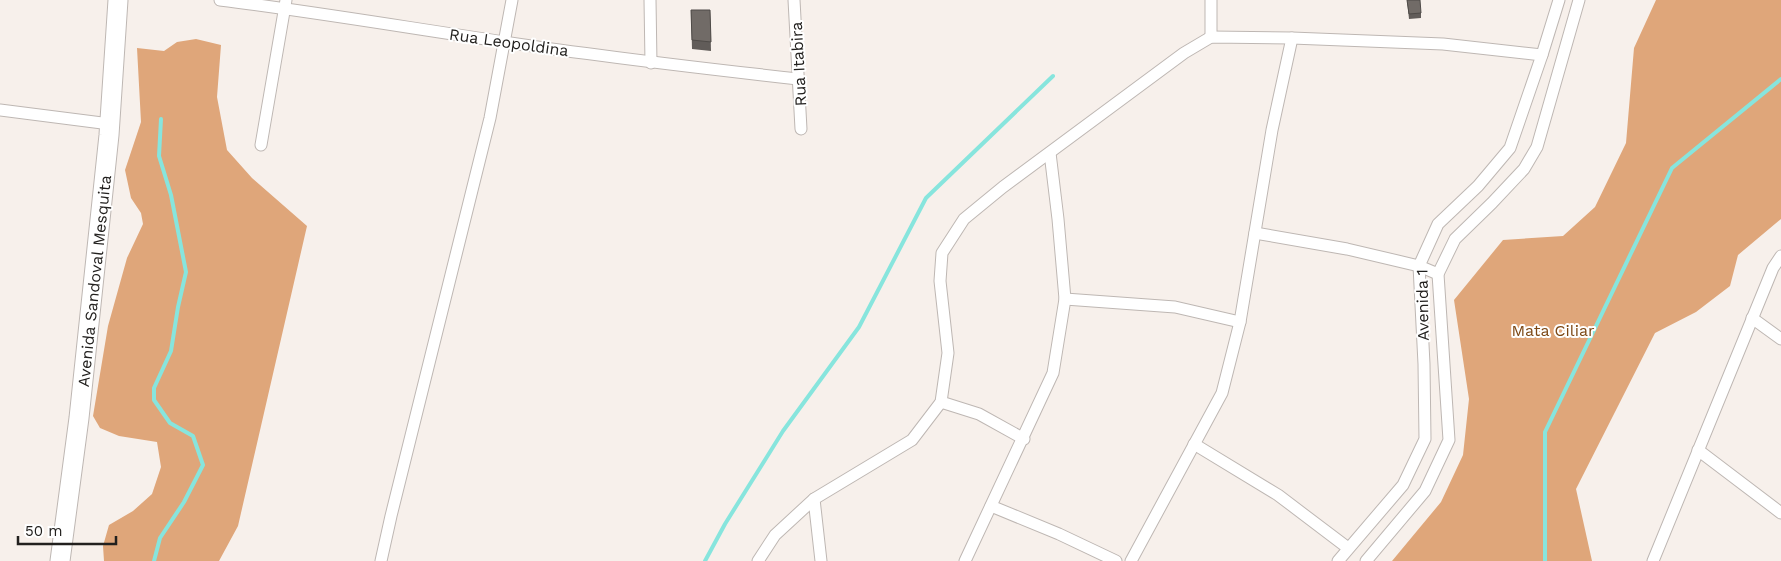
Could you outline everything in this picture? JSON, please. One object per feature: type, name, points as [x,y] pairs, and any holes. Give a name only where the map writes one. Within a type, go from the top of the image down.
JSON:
[{"type":"main road","name":"Avenida Sandoval Mesquita","points":[[60,561],[80,408],[110,124],[118,0]]},
{"type":"street","name":"Rua Leopoldina","points":[[220,0],[285,4],[505,42],[651,63],[798,79]]},
{"type":"street","points":[[381,561],[490,118],[512,0]]},
{"type":"street","points":[[650,0],[651,63]]},
{"type":"street","name":"Rua Itabira","points":[[794,0],[801,129]]},
{"type":"street","points":[[1211,0],[1211,37]]},
{"type":"street","name":"Avenida 1","points":[[1338,561],[1403,485],[1425,439],[1424,364],[1419,266],[1438,224],[1478,186],[1510,148],[1559,0]]},
{"type":"street","name":"Avenida 1","points":[[1366,561],[1425,491],[1449,440],[1438,274],[1454,239],[1524,169],[1537,147],[1579,0]]},
{"type":"street","points":[[261,145],[285,4]]},
{"type":"street","points":[[758,561],[775,535],[814,499],[912,440],[941,402],[948,353],[940,281],[942,253],[964,219],[1050,152],[1184,53],[1211,37],[1442,44],[1542,56]]},
{"type":"street","points":[[1131,561],[1222,393],[1240,322],[1272,130],[1292,38]]},
{"type":"street","points":[[0,110],[110,124]]},
{"type":"street","points":[[965,561],[1054,373],[1065,298],[1050,152]]},
{"type":"street","points":[[1254,233],[1347,249],[1419,266],[1438,274]]},
{"type":"street","points":[[1653,561],[1752,318],[1773,268],[1781,256]]},
{"type":"street","points":[[1065,298],[1175,307],[1240,322]]},
{"type":"street","points":[[1752,318],[1781,339]]},
{"type":"street","points":[[941,402],[979,414],[1024,439]]},
{"type":"street","points":[[1194,444],[1278,495],[1348,548]]},
{"type":"street","points":[[1698,450],[1781,513]]},
{"type":"street","points":[[814,499],[821,561]]},
{"type":"street","points":[[991,506],[1059,534],[1116,561]]},
{"type":"green space","name":"Mata Ciliar","points":[[1656,0],[1781,0],[1781,219],[1738,255],[1730,286],[1696,312],[1655,333],[1576,489],[1592,561],[1392,561],[1441,502],[1463,455],[1469,399],[1454,300],[1503,240],[1563,236],[1595,207],[1626,143],[1634,48]]},
{"type":"green space","points":[[196,39],[221,45],[217,97],[227,150],[252,178],[307,226],[238,526],[219,561],[104,561],[103,546],[109,525],[133,511],[152,494],[161,467],[157,442],[119,436],[100,428],[93,416],[108,326],[127,258],[143,224],[141,213],[131,198],[125,170],[141,122],[137,48],[164,51],[177,42]]},
{"type":"building","points":[[1407,0],[1420,0],[1421,13],[1409,14]]},
{"type":"building","points":[[691,10],[710,10],[711,42],[692,40]]},
{"type":"waterway","points":[[705,561],[725,524],[783,431],[859,327],[926,198],[1053,76]]},
{"type":"waterway","points":[[1545,561],[1545,432],[1672,168],[1781,79]]},
{"type":"waterway","points":[[154,561],[160,538],[184,502],[203,465],[193,436],[170,423],[154,400],[154,388],[171,351],[186,272],[171,195],[159,156],[161,119]]}]
